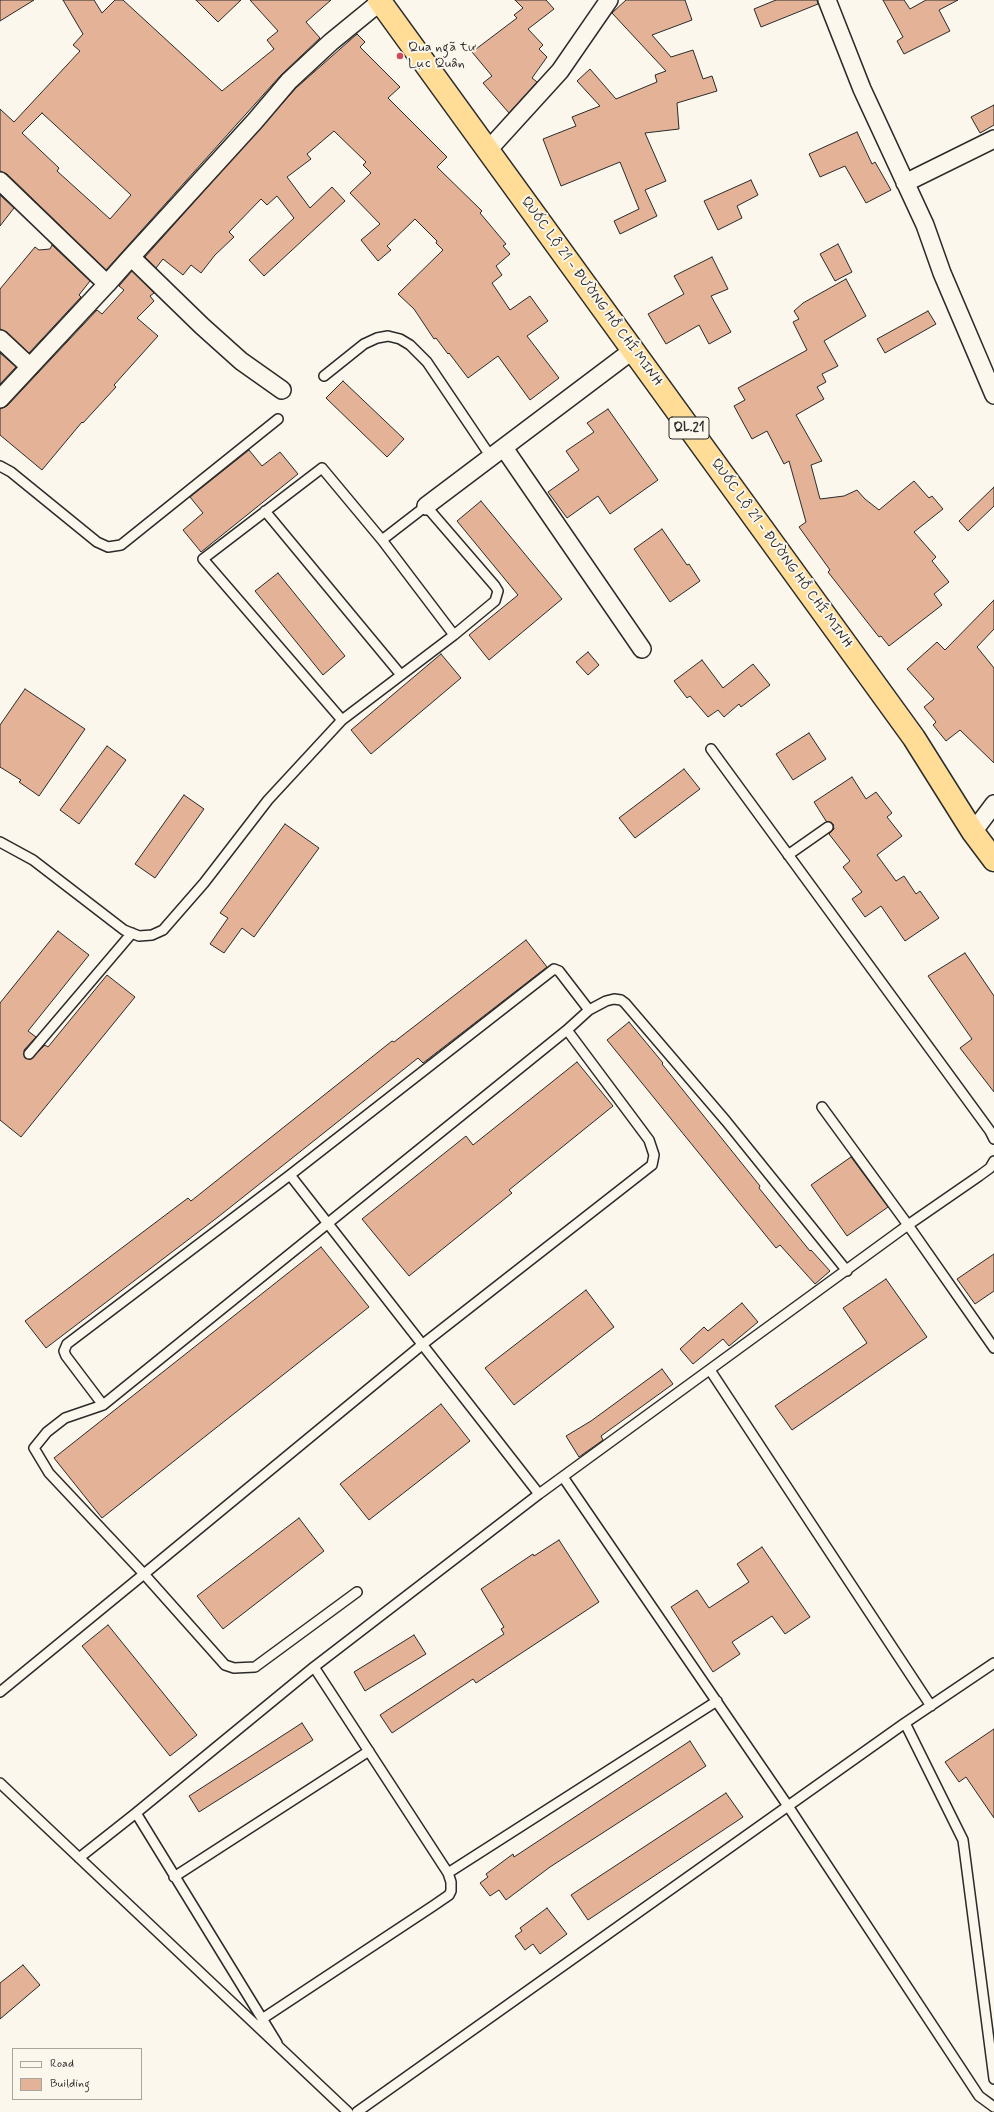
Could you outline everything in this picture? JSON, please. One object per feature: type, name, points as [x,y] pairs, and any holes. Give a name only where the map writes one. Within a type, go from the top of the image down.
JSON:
[{"type":"highway","name":"QUỐC LỘ 21 - ĐƯỜNG HỒ CHÍ MINH","points":[[380,1],[914,738],[973,832],[994,860]]},
{"type":"street","points":[[488,149],[560,71],[609,0]]},
{"type":"street","points":[[827,0],[862,89],[925,225],[942,273],[994,395]]},
{"type":"street","points":[[0,399],[255,121],[290,80],[331,42],[380,1]]},
{"type":"street","points":[[905,183],[994,139]]},
{"type":"street","points":[[0,181],[106,284]]},
{"type":"street","points":[[132,256],[202,326],[241,361],[282,390]]},
{"type":"street","points":[[0,339],[30,366]]},
{"type":"street","points":[[426,506],[633,350]]},
{"type":"street","points":[[498,453],[642,649]]},
{"type":"street","points":[[973,832],[994,804]]},
{"type":"lane","points":[[324,376],[364,344],[377,338],[388,336],[400,339],[410,345],[427,362],[498,453]]},
{"type":"lane","points":[[0,466],[11,472],[96,542],[108,547],[122,545],[278,419]]},
{"type":"lane","points":[[342,720],[203,559],[265,511],[322,468],[382,540],[454,635]]},
{"type":"lane","points":[[0,842],[32,860],[124,930],[139,936],[152,935],[163,930],[204,883],[268,800],[342,720],[454,635],[496,601],[498,591],[496,586],[426,506],[382,540]]},
{"type":"lane","points":[[265,511],[402,675]]},
{"type":"lane","points":[[711,749],[990,1131],[994,1139]]},
{"type":"lane","points":[[788,855],[828,827]]},
{"type":"lane","points":[[30,1054],[132,933]]},
{"type":"lane","points":[[103,1405],[66,1356],[64,1352],[67,1344],[290,1175],[554,969],[559,971],[589,1010]]},
{"type":"lane","points":[[357,1592],[255,1668],[234,1668],[225,1665],[144,1574],[49,1473],[34,1448],[47,1432],[65,1418],[103,1405],[567,1030],[589,1010],[606,1001],[614,999],[621,1000],[625,1003],[726,1121],[847,1272]]},
{"type":"lane","points":[[0,1692],[423,1344],[652,1165],[654,1155],[649,1140],[567,1030]]},
{"type":"lane","points":[[822,1107],[908,1225],[994,1348]]},
{"type":"lane","points":[[79,1858],[314,1668],[539,1494],[847,1272],[908,1225],[990,1168],[994,1161]]},
{"type":"lane","points":[[290,1175],[329,1223],[539,1494]]},
{"type":"lane","points":[[710,1370],[931,1706]]},
{"type":"lane","points":[[563,1477],[788,1806],[980,2096],[994,2107]]},
{"type":"lane","points":[[357,2112],[905,1723],[994,1663]]},
{"type":"lane","points":[[262,2019],[449,1895],[451,1887],[448,1873],[314,1668]]},
{"type":"lane","points":[[448,1873],[717,1701]]},
{"type":"lane","points":[[905,1723],[963,1840],[994,2079]]},
{"type":"lane","points":[[174,1877],[369,1751]]},
{"type":"lane","points":[[0,1783],[277,2043],[348,2112]]},
{"type":"lane","points":[[136,1813],[277,2043]]},
{"type":"building","points":[[0,0],[34,0],[0,21]]},
{"type":"building","points":[[63,0],[94,0],[102,13],[115,0],[123,0],[222,91],[274,49],[267,40],[278,31],[250,0],[331,0],[306,22],[320,38],[281,75],[106,270],[7,174],[0,171],[0,109],[14,122],[80,51],[73,45],[83,34]],"holes":[[[42,113],[131,195],[110,219],[57,171],[59,168],[22,133]]]},
{"type":"building","points":[[196,0],[241,0],[218,22]]},
{"type":"building","points":[[515,0],[546,0],[554,9],[528,29],[543,45],[539,49],[547,57],[532,78],[537,82],[509,113],[483,83],[492,76],[472,52],[517,18],[514,15],[523,8]]},
{"type":"building","points":[[626,0],[685,0],[692,20],[652,35],[671,57],[693,50],[703,79],[712,76],[717,91],[677,103],[679,129],[645,133],[666,181],[645,190],[657,216],[620,234],[614,221],[639,209],[620,162],[561,186],[543,139],[576,126],[572,117],[600,106],[577,81],[590,69],[616,99],[657,82],[655,75],[666,71],[612,13]]},
{"type":"building","points":[[776,0],[817,0],[818,4],[761,27],[754,9]]},
{"type":"building","points":[[883,0],[904,0],[910,9],[926,0],[958,0],[939,10],[950,31],[904,54],[897,41],[903,37]]},
{"type":"building","points":[[357,34],[365,42],[360,47],[400,87],[388,98],[447,157],[437,167],[482,211],[480,213],[506,244],[503,246],[510,254],[496,266],[502,275],[492,283],[510,310],[530,296],[548,321],[527,336],[559,378],[530,400],[498,356],[468,378],[436,338],[434,339],[414,309],[398,294],[443,250],[436,243],[437,241],[415,219],[387,246],[391,250],[378,261],[361,240],[380,224],[350,193],[371,173],[363,165],[366,162],[334,131],[307,154],[311,159],[287,177],[310,208],[332,187],[345,201],[264,276],[249,260],[294,218],[277,196],[267,205],[261,199],[229,232],[234,237],[215,255],[201,273],[191,265],[183,275],[163,259],[156,268],[145,257],[296,88]]},
{"type":"building","points":[[994,105],[994,125],[980,133],[971,117]]},
{"type":"building","points":[[857,132],[872,164],[875,162],[891,190],[866,203],[845,166],[820,177],[809,154]]},
{"type":"building","points":[[751,180],[758,195],[737,206],[742,218],[718,230],[704,201]]},
{"type":"building","points":[[0,195],[14,208],[0,226]]},
{"type":"building","points":[[838,244],[852,272],[835,281],[820,254]]},
{"type":"building","points":[[52,245],[90,281],[79,295],[81,297],[29,353],[7,332],[0,329],[0,289],[35,247],[39,250],[50,249]]},
{"type":"building","points":[[712,257],[728,289],[711,296],[731,332],[709,344],[699,325],[666,344],[648,314],[684,294],[674,276]]},
{"type":"building","points":[[132,271],[154,293],[150,296],[154,301],[137,318],[158,336],[114,385],[116,387],[83,423],[82,422],[42,470],[0,435],[0,409],[7,406],[97,310],[102,314],[124,290],[119,286]]},
{"type":"building","points":[[846,279],[866,316],[824,341],[838,366],[822,374],[826,382],[817,387],[824,399],[796,415],[822,461],[811,465],[820,499],[844,496],[857,490],[865,499],[879,510],[914,481],[929,498],[932,496],[943,509],[914,532],[936,557],[932,561],[949,582],[934,594],[942,605],[889,646],[881,636],[879,637],[828,572],[830,570],[799,527],[806,522],[789,461],[784,464],[767,431],[752,439],[734,406],[745,400],[738,388],[807,350],[793,322],[799,319],[794,311],[803,303]]},
{"type":"building","points":[[928,311],[936,324],[885,353],[877,339]]},
{"type":"building","points":[[0,353],[16,367],[0,384]]},
{"type":"building","points":[[343,381],[404,439],[387,457],[326,398]]},
{"type":"building","points":[[608,409],[658,480],[610,514],[598,496],[567,518],[548,492],[579,470],[566,451],[594,432],[587,423]]},
{"type":"building","points":[[249,450],[262,466],[280,452],[298,474],[201,552],[183,530],[203,513],[190,497]]},
{"type":"building","points":[[994,487],[994,506],[968,531],[959,521]]},
{"type":"building","points":[[481,501],[562,599],[489,660],[469,635],[518,595],[457,521]]},
{"type":"building","points":[[662,529],[700,581],[670,602],[634,549]]},
{"type":"building","points":[[278,573],[345,656],[323,675],[255,591]]},
{"type":"building","points":[[994,600],[994,629],[977,647],[994,668],[994,763],[960,730],[946,741],[933,725],[936,722],[924,707],[934,699],[907,669],[937,642],[945,650]]},
{"type":"building","points":[[588,652],[599,665],[588,675],[576,662]]},
{"type":"building","points":[[441,654],[461,678],[371,754],[351,730]]},
{"type":"building","points":[[702,660],[723,688],[753,664],[770,685],[741,707],[739,704],[724,717],[718,710],[708,717],[690,696],[687,698],[674,681]]},
{"type":"building","points":[[25,689],[85,729],[39,796],[19,782],[21,780],[0,767],[0,725]]},
{"type":"building","points":[[809,733],[826,759],[793,780],[776,754]]},
{"type":"building","points":[[107,746],[126,760],[79,824],[60,810]]},
{"type":"building","points":[[684,769],[700,789],[635,838],[619,818]]},
{"type":"building","points":[[852,777],[866,799],[876,792],[892,813],[887,817],[902,836],[877,855],[896,881],[904,876],[916,894],[920,891],[939,918],[905,941],[881,906],[865,917],[852,899],[862,892],[843,867],[850,861],[829,834],[834,829],[833,824],[826,821],[814,802]]},
{"type":"building","points":[[184,795],[204,809],[155,878],[135,864]]},
{"type":"building","points":[[285,824],[319,848],[254,937],[242,928],[224,953],[210,944],[228,918],[220,913]]},
{"type":"building","points":[[58,931],[89,955],[28,1031],[36,1037],[24,1050],[25,1058],[31,1059],[45,1045],[48,1047],[107,975],[135,997],[21,1137],[0,1120],[0,1003]]},
{"type":"building","points":[[526,940],[547,967],[423,1063],[418,1058],[218,1217],[46,1348],[25,1321],[188,1198],[191,1201],[392,1041],[394,1042]]},
{"type":"building","points":[[965,953],[994,996],[994,1092],[960,1048],[972,1039],[928,976]]},
{"type":"building","points":[[629,1022],[760,1186],[759,1188],[810,1251],[811,1250],[830,1271],[815,1284],[780,1245],[776,1248],[607,1040]]},
{"type":"building","points":[[577,1062],[613,1106],[509,1190],[512,1193],[409,1276],[362,1219],[466,1136],[473,1145]]},
{"type":"building","points":[[851,1157],[888,1207],[847,1236],[811,1185]]},
{"type":"building","points":[[321,1247],[369,1307],[102,1518],[54,1458]]},
{"type":"building","points":[[994,1254],[994,1291],[975,1304],[957,1279]]},
{"type":"building","points":[[886,1279],[927,1337],[792,1430],[775,1406],[867,1343],[843,1308]]},
{"type":"building","points":[[586,1290],[614,1327],[514,1405],[485,1368]]},
{"type":"building","points":[[742,1303],[758,1322],[729,1346],[723,1339],[693,1364],[680,1349],[704,1327],[708,1331]]},
{"type":"building","points":[[662,1369],[673,1384],[601,1436],[603,1440],[579,1457],[566,1436],[591,1421]]},
{"type":"building","points":[[441,1404],[470,1441],[369,1520],[340,1484]]},
{"type":"building","points":[[299,1518],[324,1551],[223,1629],[197,1596]]},
{"type":"building","points":[[559,1540],[599,1602],[476,1683],[473,1679],[392,1733],[380,1715],[504,1634],[501,1629],[504,1627],[481,1589],[533,1554],[534,1556]]},
{"type":"building","points":[[762,1547],[810,1617],[785,1634],[772,1616],[732,1642],[740,1654],[713,1672],[671,1607],[697,1590],[709,1608],[749,1582],[737,1564]]},
{"type":"building","points":[[108,1625],[197,1735],[170,1756],[82,1646]]},
{"type":"building","points":[[414,1635],[426,1654],[365,1691],[354,1672]]},
{"type":"building","points":[[302,1723],[313,1740],[199,1812],[189,1796]]},
{"type":"building","points":[[994,1729],[994,1818],[966,1777],[959,1782],[945,1762]]},
{"type":"building","points":[[690,1741],[706,1766],[550,1867],[506,1900],[499,1890],[490,1896],[480,1883],[488,1877],[486,1874],[513,1854],[514,1857]]},
{"type":"building","points":[[726,1793],[743,1817],[588,1920],[571,1895]]},
{"type":"building","points":[[547,1908],[567,1934],[540,1954],[533,1944],[525,1950],[515,1936],[522,1931],[520,1928]]},
{"type":"building","points":[[23,1965],[40,1985],[0,2019],[0,1983]]},
{"type":"place","name":"Qua ngã tư Lục Quân","points":[[400,56]]}]
